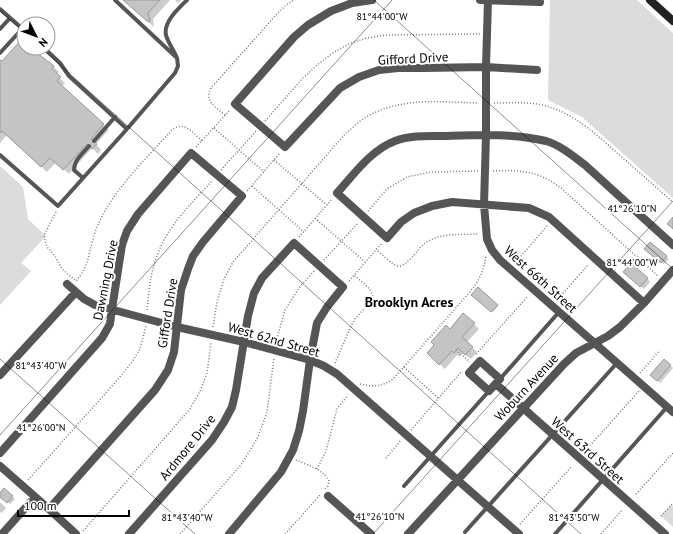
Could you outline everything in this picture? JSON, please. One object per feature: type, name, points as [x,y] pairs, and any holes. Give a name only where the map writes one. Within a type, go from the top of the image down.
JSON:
[{"type":"main road","points":[[650,0],[673,21]]},
{"type":"street","points":[[285,147],[235,104],[294,37],[308,25],[331,11],[352,3],[372,0]]},
{"type":"street","points":[[480,0],[540,2]]},
{"type":"street","name":"West 66th Street","points":[[488,0],[484,205],[487,239],[492,250],[500,260],[670,410]]},
{"type":"street","name":"Gifford Drive","points":[[285,147],[340,88],[359,77],[380,70],[398,68],[486,68],[537,70]]},
{"type":"street","points":[[644,303],[549,217],[529,208],[452,202],[432,206],[414,213],[401,222],[387,238],[337,193],[367,160],[376,152],[395,141],[413,136],[486,135],[518,137],[547,142],[560,148],[585,165],[673,245]]},
{"type":"street","points":[[191,153],[242,196]]},
{"type":"street","name":"Dawning Drive","points":[[0,453],[102,338],[110,324],[122,245],[127,231],[138,214],[191,153]]},
{"type":"street","name":"Gifford Drive","points":[[49,509],[155,390],[166,374],[174,352],[181,290],[193,256],[242,196]]},
{"type":"street","points":[[229,534],[281,472],[293,450],[303,411],[317,323],[327,307],[343,287],[294,243]]},
{"type":"street","name":"Ardmore Drive","points":[[129,534],[212,440],[224,422],[232,407],[236,390],[248,316],[254,293],[262,278],[294,243]]},
{"type":"street","name":"Woburn Avenue","points":[[408,534],[564,364],[576,353],[620,327],[672,274]]},
{"type":"street","name":"West 62nd Street","points":[[67,284],[84,299],[95,305],[244,342],[310,360],[324,366],[337,374],[519,534]]},
{"type":"street","points":[[0,375],[76,292]]},
{"type":"street","name":"West 63rd Street","points":[[489,391],[469,373],[480,361],[523,408],[664,534]]},
{"type":"street","points":[[489,391],[498,381]]},
{"type":"street","points":[[0,466],[76,534]]},
{"type":"street","points":[[328,496],[371,534]]},
{"type":"street","points":[[2,534],[35,497]]},
{"type":"lane","points":[[115,0],[177,58]]},
{"type":"lane","points":[[0,155],[58,206],[175,73],[178,66],[177,58],[165,29],[170,19],[187,0]]},
{"type":"lane","points":[[0,9],[16,24]]},
{"type":"lane","points":[[0,29],[10,18]]},
{"type":"lane","points":[[0,53],[16,37]]},
{"type":"lane","points":[[53,56],[60,63],[69,76],[127,128]]},
{"type":"lane","points":[[94,141],[115,118]]},
{"type":"lane","points":[[83,178],[74,170],[74,166],[89,146]]},
{"type":"lane","points":[[498,381],[559,312]]},
{"type":"lane","points":[[465,532],[617,363]]},
{"type":"lane","points":[[404,486],[489,391]]},
{"type":"lane","points":[[555,534],[603,479],[670,410]]},
{"type":"path","points":[[225,115],[210,102],[208,98],[211,88],[274,16],[294,0]]},
{"type":"path","points":[[147,310],[151,275],[157,255],[168,233],[260,126],[302,79],[317,65],[334,52],[351,43],[367,38],[386,35],[480,34]]},
{"type":"path","points":[[213,327],[217,302],[224,279],[233,262],[346,133],[366,117],[385,108],[404,103],[479,103]]},
{"type":"path","points":[[494,103],[531,104],[552,107],[569,115],[608,145],[673,202]]},
{"type":"path","points":[[191,153],[235,104]]},
{"type":"path","points":[[58,206],[44,234],[45,241],[47,247],[62,269],[76,281],[83,273],[87,265],[93,237],[109,204],[119,190],[172,130],[181,126],[187,128],[202,141]]},
{"type":"path","points":[[214,128],[264,172]]},
{"type":"path","points":[[242,196],[285,147]]},
{"type":"path","points":[[274,160],[327,205]]},
{"type":"path","points":[[493,170],[515,170],[548,179],[658,276]]},
{"type":"path","points":[[276,343],[285,310],[299,288],[387,189],[407,177],[431,172],[478,171]]},
{"type":"path","points":[[252,186],[304,232]]},
{"type":"path","points":[[294,243],[337,193]]},
{"type":"path","points":[[316,218],[365,262]]},
{"type":"path","points":[[515,263],[552,220]]},
{"type":"path","points":[[376,250],[395,265],[400,266],[405,264],[425,243],[435,238],[446,235],[479,234]]},
{"type":"path","points":[[343,287],[387,238]]},
{"type":"path","points":[[358,383],[371,387],[393,379],[477,283],[482,272],[487,253]]},
{"type":"path","points":[[557,300],[595,258]]},
{"type":"path","points":[[335,362],[351,326],[373,295],[371,291],[354,275]]},
{"type":"path","points":[[23,486],[132,362],[140,349],[146,326]]},
{"type":"path","points":[[80,534],[190,409],[200,391],[206,373],[211,342]]},
{"type":"path","points":[[456,350],[470,362]]},
{"type":"path","points":[[640,373],[660,350]]},
{"type":"path","points":[[180,534],[241,465],[258,437],[267,412],[274,358]]},
{"type":"path","points":[[403,367],[438,398]]},
{"type":"path","points":[[586,450],[639,391]]},
{"type":"path","points":[[317,469],[326,450],[337,409],[349,394]]},
{"type":"path","points":[[386,458],[401,440]]},
{"type":"path","points":[[636,494],[673,453]]},
{"type":"path","points":[[284,534],[328,486],[329,481],[324,474],[317,469],[289,457]]},
{"type":"path","points":[[519,525],[572,466]]},
{"type":"path","points":[[661,516],[673,503]]},
{"type":"path","points":[[601,534],[622,510]]},
{"type":"shaded area","points":[[550,0],[637,0],[673,33],[673,198],[582,117],[548,100]]},
{"type":"shaded area","points":[[0,166],[23,187],[28,219],[46,236],[21,263],[31,271],[0,305]]},
{"type":"shaded area","points":[[671,505],[673,506],[673,527],[661,516]]},
{"type":"building","points":[[123,0],[160,0],[148,13],[150,21],[148,22]]},
{"type":"building","points":[[16,46],[16,56],[41,56],[54,66],[52,69],[61,77],[57,81],[104,124],[91,139],[97,144],[92,149],[87,144],[63,170],[50,158],[41,167],[2,131],[0,133],[0,60],[2,61]]},
{"type":"building","points":[[673,217],[673,229],[667,224]]},
{"type":"building","points":[[650,242],[667,256],[661,263],[644,249]]},
{"type":"building","points":[[631,263],[648,278],[640,287],[623,272]]},
{"type":"building","points":[[478,287],[498,305],[491,312],[471,295]]},
{"type":"building","points":[[463,313],[475,323],[462,337],[473,347],[465,355],[458,348],[454,353],[452,351],[439,365],[427,353],[434,345],[431,342],[446,325],[450,329]]},
{"type":"building","points":[[664,359],[671,365],[657,381],[650,375]]},
{"type":"building","points":[[4,488],[13,496],[7,503],[0,497],[0,493]]},
{"type":"district","name":"Brooklyn Acres","points":[[409,302]]}]
